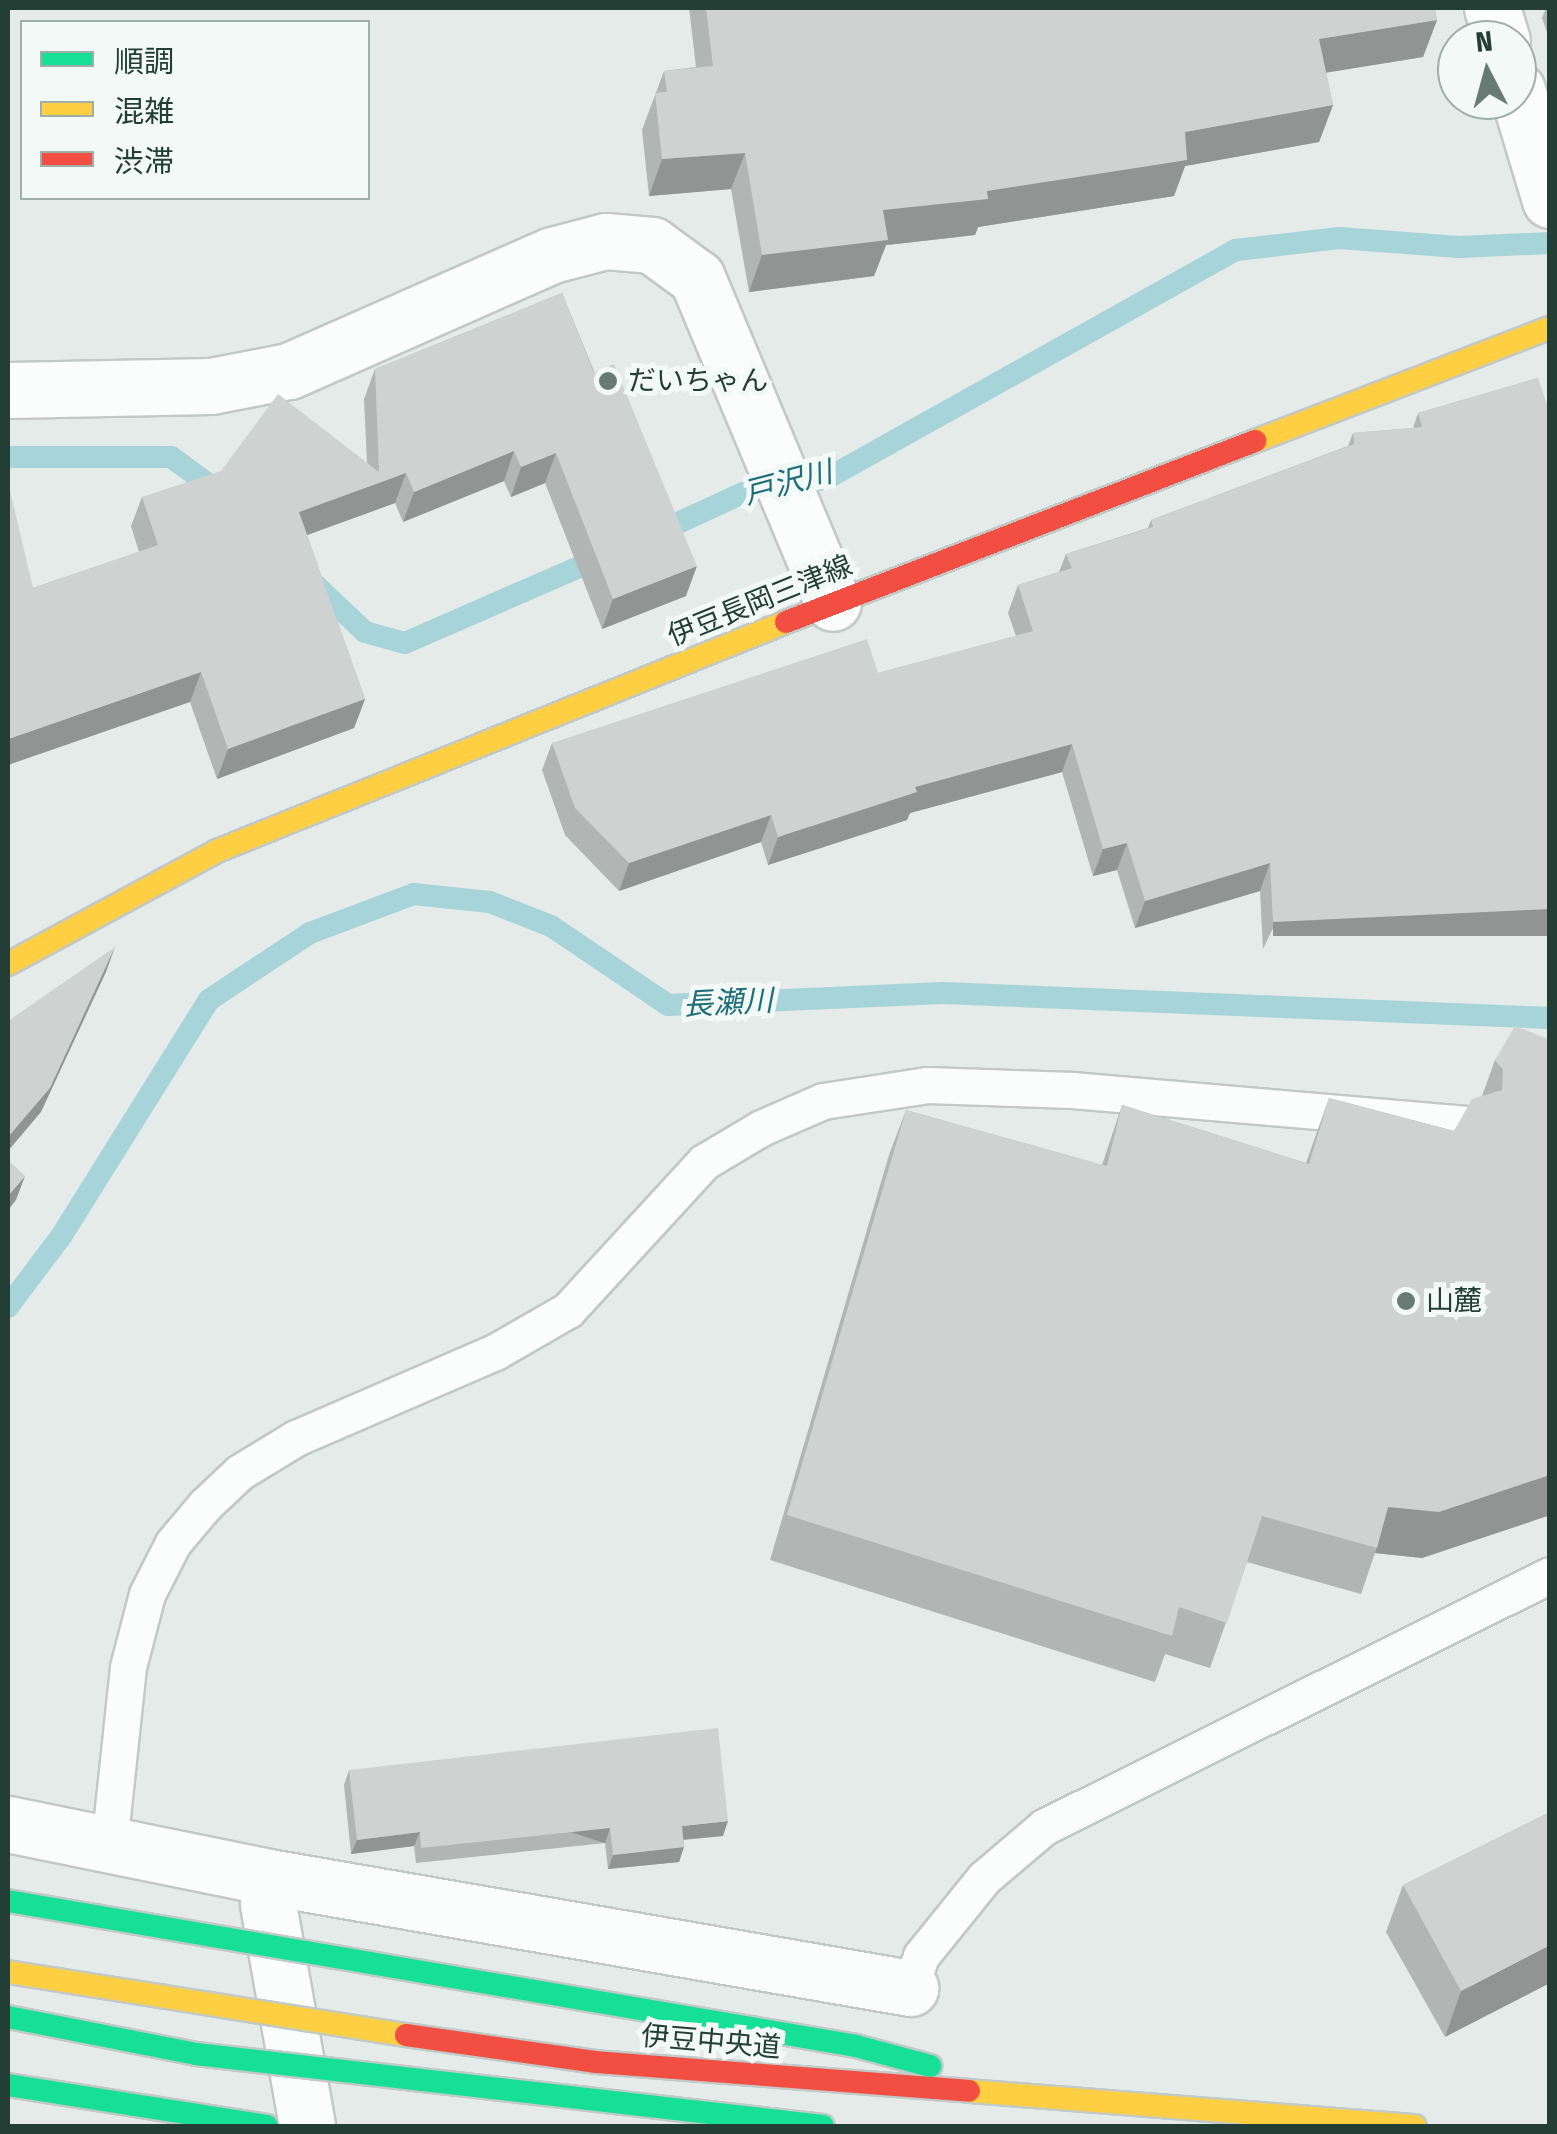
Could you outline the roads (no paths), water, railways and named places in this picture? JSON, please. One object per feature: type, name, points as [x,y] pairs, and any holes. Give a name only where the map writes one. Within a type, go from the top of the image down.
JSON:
[{"type":"main road","name":"伊豆長岡三津線","points":[[8,964],[216,852],[833,603],[1550,328]]},
{"type":"main road","points":[[8,1901],[856,2046],[1075,2104]]},
{"type":"main road","name":"伊豆中央道","points":[[8,1972],[200,2006],[595,2062],[1075,2104],[1415,2126]]},
{"type":"main road","points":[[8,2016],[196,2054],[824,2126]]},
{"type":"main road","points":[[8,2084],[267,2126]]},
{"type":"street","points":[[1526,120],[1550,200]]},
{"type":"street","points":[[8,390],[210,386],[289,371],[552,256],[606,241],[652,245],[697,278],[833,603]]},
{"type":"street","points":[[8,1824],[264,1876],[910,1988]]},
{"type":"street","points":[[264,1876],[307,2126]]},
{"type":"lane","points":[[109,1845],[128,1667],[147,1594],[173,1543],[204,1505],[240,1472],[296,1438],[494,1352],[568,1310],[704,1162],[762,1128],[822,1101],[927,1085],[1072,1090],[1468,1124]]},
{"type":"lane","points":[[910,1988],[921,1956],[984,1878],[1044,1827],[1550,1575]]},
{"type":"waterway","name":"戸沢川","points":[[654,534],[743,493],[826,479],[1236,250],[1339,238],[1459,247],[1550,243]]},
{"type":"waterway","name":"戸沢川","points":[[8,457],[171,457],[222,494]]},
{"type":"waterway","name":"戸沢川","points":[[309,579],[365,632],[405,643],[606,555]]},
{"type":"waterway","name":"長瀬川","points":[[8,1307],[62,1235],[209,1000],[310,933],[414,894],[490,902],[551,926],[668,1005],[943,993],[1550,1018]]},
{"type":"place","name":"だいちゃん","points":[[608,381]]},
{"type":"place","name":"山麓","points":[[1406,1301]]}]
